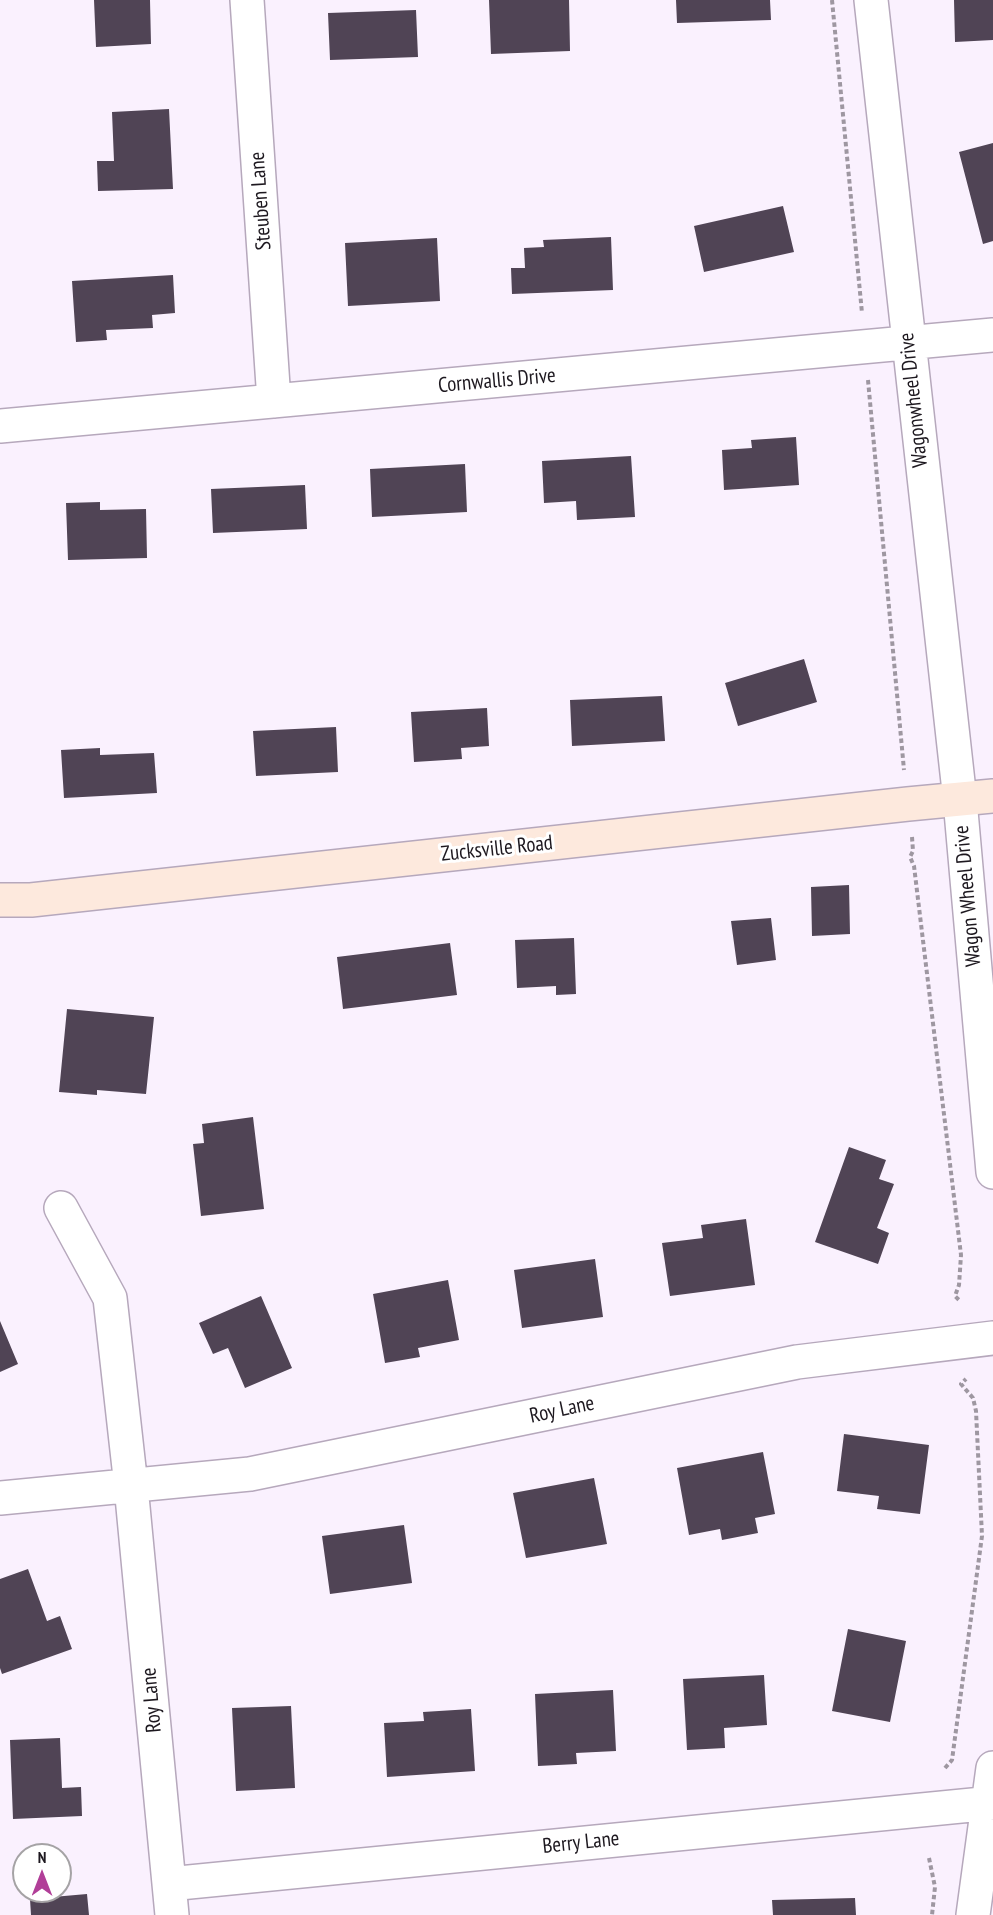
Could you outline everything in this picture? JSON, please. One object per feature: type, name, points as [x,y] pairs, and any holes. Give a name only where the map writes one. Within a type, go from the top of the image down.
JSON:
[{"type":"street","name":"Steuben Lane","points":[[247,0],[274,401]]},
{"type":"street","name":"Wagonwheel Drive","points":[[871,0],[960,800]]},
{"type":"street","name":"Cornwallis Drive","points":[[0,426],[993,335]]},
{"type":"street","name":"Zucksville Road","points":[[0,900],[31,900],[993,796]]},
{"type":"street","name":"Wagon Wheel Drive","points":[[960,800],[993,1172]]},
{"type":"street","points":[[61,1208],[110,1298],[131,1486]]},
{"type":"street","name":"Roy Lane","points":[[0,1498],[250,1474],[797,1362],[993,1338]]},
{"type":"street","name":"Roy Lane","points":[[131,1486],[171,1899]]},
{"type":"street","points":[[973,1915],[991,1803],[993,1768]]},
{"type":"street","name":"Berry Lane","points":[[171,1899],[991,1803]]},
{"type":"path","points":[[832,0],[860,297]]},
{"type":"path","points":[[869,389],[903,755]]},
{"type":"path","points":[[914,850],[910,857],[914,866],[961,1255],[959,1285],[955,1296],[959,1300]]},
{"type":"path","points":[[945,1768],[952,1760],[982,1536],[976,1411],[973,1398],[961,1384],[966,1379]]},
{"type":"path","points":[[929,1858],[935,1887],[932,1915]]},
{"type":"building","points":[[94,0],[150,0],[151,44],[96,47]]},
{"type":"building","points":[[489,0],[569,0],[570,51],[491,54]]},
{"type":"building","points":[[676,0],[770,0],[771,20],[677,23]]},
{"type":"building","points":[[954,0],[993,0],[993,40],[955,42]]},
{"type":"building","points":[[416,10],[418,57],[330,60],[328,13]]},
{"type":"building","points":[[169,109],[173,189],[98,191],[97,161],[114,161],[112,112]]},
{"type":"building","points":[[993,143],[993,241],[983,244],[959,152]]},
{"type":"building","points":[[783,206],[794,252],[704,272],[694,226]]},
{"type":"building","points":[[611,237],[613,290],[512,294],[511,268],[525,268],[524,248],[544,247],[543,240]]},
{"type":"building","points":[[437,238],[440,301],[348,306],[345,243]]},
{"type":"building","points":[[173,275],[175,313],[152,315],[153,328],[106,330],[107,340],[76,342],[72,281]]},
{"type":"building","points":[[796,437],[799,485],[724,490],[722,450],[752,448],[751,440]]},
{"type":"building","points":[[631,456],[635,517],[577,520],[576,501],[544,503],[542,461]]},
{"type":"building","points":[[465,464],[467,512],[372,517],[370,469]]},
{"type":"building","points":[[305,485],[307,529],[213,533],[211,489]]},
{"type":"building","points":[[100,502],[100,510],[146,509],[147,558],[68,560],[66,503]]},
{"type":"building","points":[[804,659],[817,702],[738,726],[725,683]]},
{"type":"building","points":[[662,696],[665,741],[572,746],[570,700]]},
{"type":"building","points":[[487,708],[489,746],[461,748],[462,759],[414,762],[411,712]]},
{"type":"building","points":[[336,727],[338,772],[256,776],[253,731]]},
{"type":"building","points":[[100,748],[100,755],[154,753],[157,793],[64,798],[61,750]]},
{"type":"building","points":[[849,885],[850,934],[812,936],[811,887]]},
{"type":"building","points":[[771,918],[776,960],[737,965],[731,921]]},
{"type":"building","points":[[574,938],[576,994],[556,995],[556,986],[517,988],[515,940]]},
{"type":"building","points":[[450,943],[457,995],[343,1009],[337,957]]},
{"type":"building","points":[[67,1009],[154,1017],[146,1094],[97,1090],[97,1095],[59,1092]]},
{"type":"building","points":[[253,1117],[264,1209],[201,1216],[193,1144],[204,1143],[202,1124]]},
{"type":"building","points":[[849,1147],[886,1160],[879,1179],[894,1184],[877,1228],[889,1233],[878,1264],[815,1242]]},
{"type":"building","points":[[746,1219],[755,1285],[670,1296],[662,1243],[703,1238],[701,1225]]},
{"type":"building","points":[[595,1259],[603,1317],[522,1328],[514,1270]]},
{"type":"building","points":[[448,1280],[459,1340],[418,1348],[420,1357],[385,1363],[373,1294]]},
{"type":"building","points":[[261,1296],[292,1368],[245,1388],[228,1348],[213,1354],[199,1323]]},
{"type":"building","points":[[0,1321],[18,1364],[0,1372]]},
{"type":"building","points":[[844,1434],[929,1445],[920,1514],[877,1509],[879,1496],[837,1491]]},
{"type":"building","points":[[763,1452],[775,1514],[755,1518],[758,1533],[722,1540],[720,1529],[689,1535],[677,1468]]},
{"type":"building","points":[[594,1478],[607,1544],[526,1558],[513,1493]]},
{"type":"building","points":[[404,1525],[412,1583],[330,1594],[322,1536]]},
{"type":"building","points":[[28,1569],[47,1621],[60,1616],[72,1649],[2,1674],[0,1668],[0,1579]]},
{"type":"building","points":[[848,1629],[906,1641],[890,1722],[832,1711]]},
{"type":"building","points":[[764,1675],[767,1725],[724,1728],[725,1748],[687,1750],[683,1679]]},
{"type":"building","points":[[613,1690],[616,1751],[576,1753],[577,1764],[538,1766],[535,1694]]},
{"type":"building","points":[[291,1706],[295,1788],[236,1791],[232,1708]]},
{"type":"building","points":[[471,1709],[475,1771],[387,1777],[384,1723],[424,1721],[423,1712]]},
{"type":"building","points":[[60,1738],[62,1788],[81,1787],[82,1816],[13,1819],[10,1740]]},
{"type":"building","points":[[87,1894],[89,1915],[31,1915],[30,1903],[72,1903],[72,1895]]},
{"type":"building","points":[[855,1898],[856,1915],[773,1915],[772,1900]]}]
